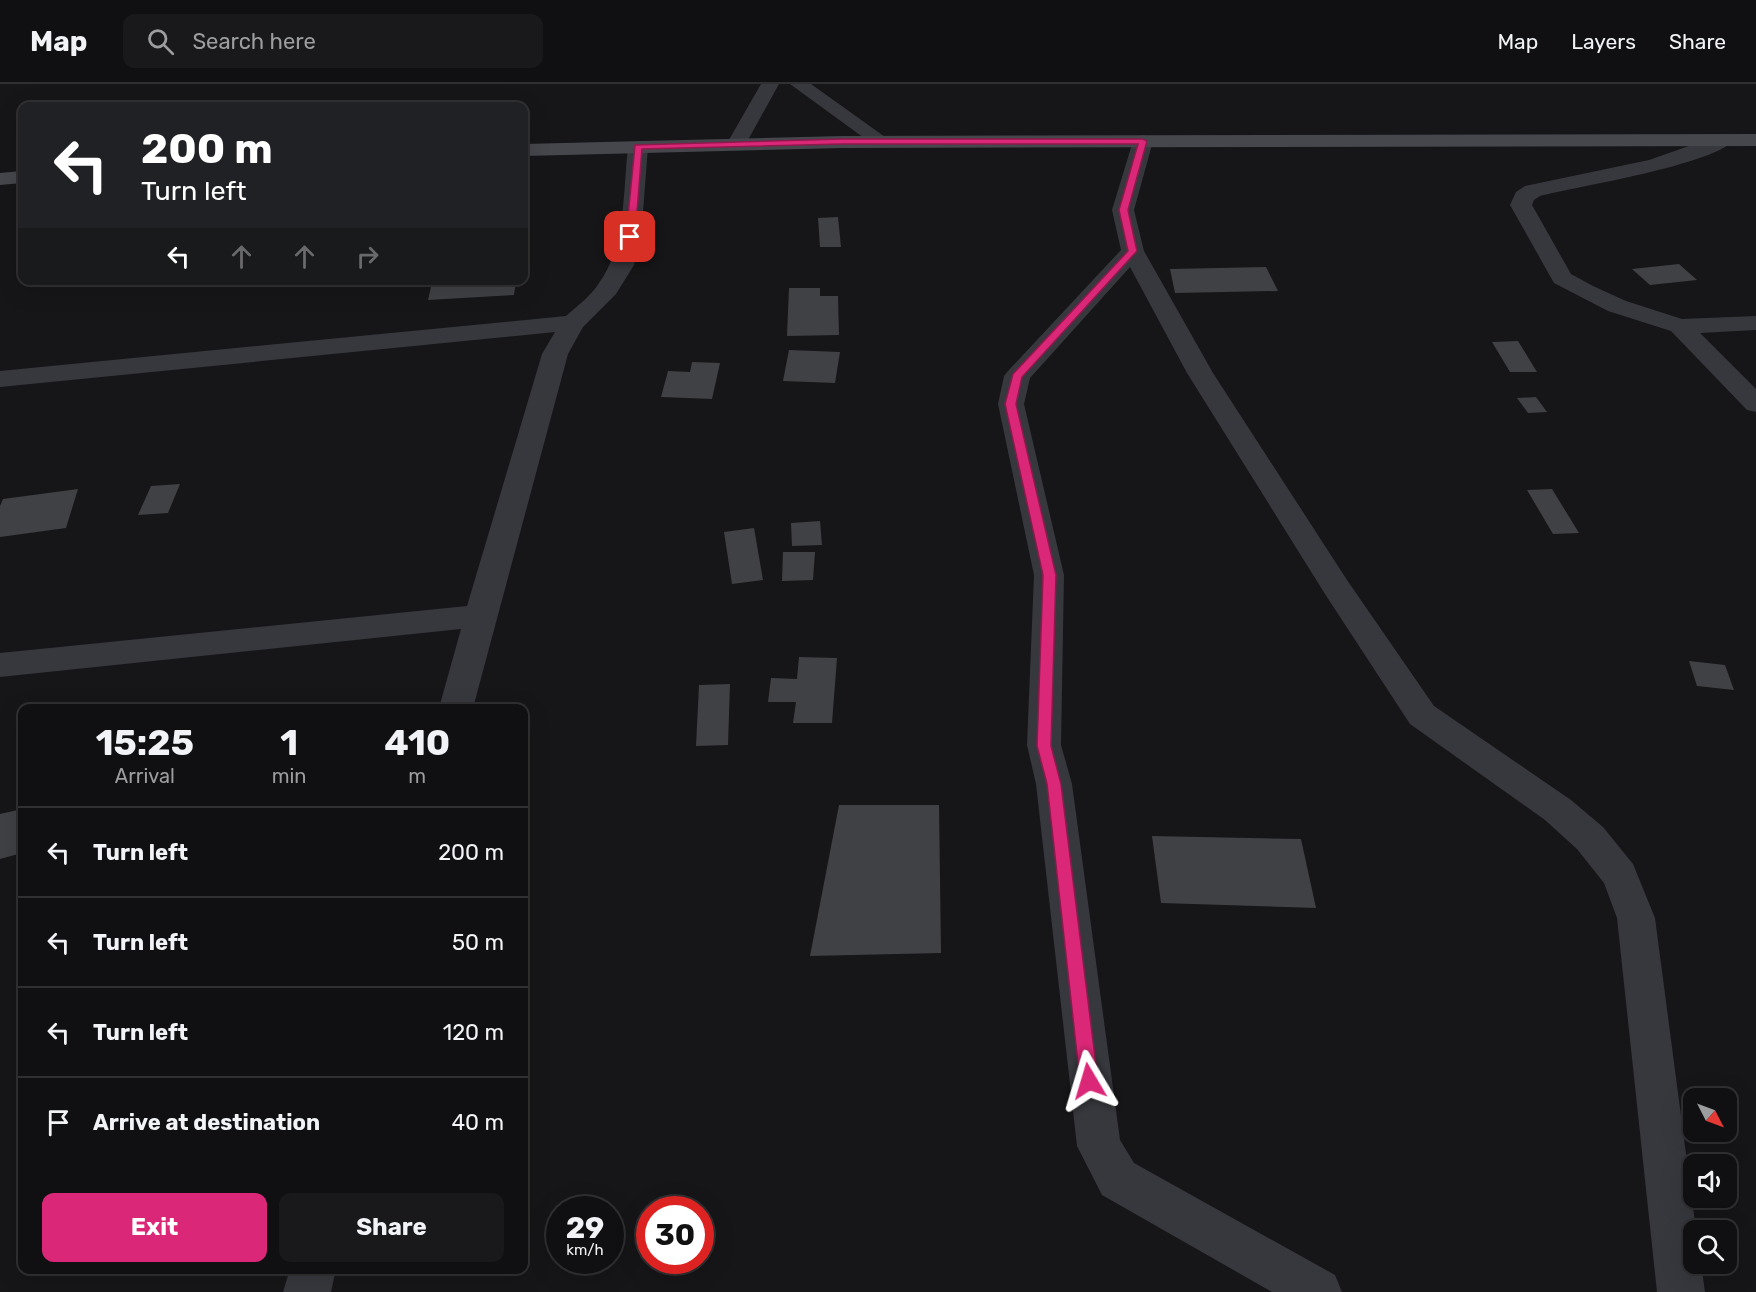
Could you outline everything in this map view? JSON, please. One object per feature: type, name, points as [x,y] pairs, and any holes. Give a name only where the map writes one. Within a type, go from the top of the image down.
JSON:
[{"type":"main road","points":[[528,150],[882,142],[1756,140]]},
{"type":"main road","points":[[0,179],[18,177]]},
{"type":"street","points":[[736,144],[770,84]]},
{"type":"street","points":[[799,84],[882,142]]},
{"type":"street","points":[[1723,140],[1695,154],[1668,163],[1533,191],[1524,197],[1521,205],[1562,278],[1617,306],[1680,326],[1756,323]]},
{"type":"street","points":[[1143,141],[1123,210],[1132,251],[1200,373],[1336,587],[1422,715],[1558,810],[1590,838],[1620,875],[1636,918],[1681,1292]]},
{"type":"street","points":[[457,704],[555,354],[573,323],[608,289],[622,266],[630,237],[638,147]]},
{"type":"street","points":[[1132,251],[1017,376],[1011,404],[1050,575],[1044,746],[1054,784],[1099,1146],[1118,1179],[1318,1292]]},
{"type":"street","points":[[0,379],[573,323]]},
{"type":"street","points":[[1680,326],[1756,404]]},
{"type":"street","points":[[0,665],[480,616]]},
{"type":"street","points":[[307,1292],[312,1274]]},
{"type":"building","points":[[838,217],[841,247],[820,247],[818,218]]},
{"type":"building","points":[[1679,264],[1697,280],[1650,285],[1632,269]]},
{"type":"building","points":[[1266,267],[1278,291],[1175,293],[1170,269]]},
{"type":"building","points":[[515,285],[514,295],[428,300],[431,287]]},
{"type":"building","points":[[789,288],[820,288],[820,296],[838,296],[839,335],[787,336]]},
{"type":"building","points":[[1518,341],[1537,372],[1510,372],[1492,342]]},
{"type":"building","points":[[789,350],[840,352],[835,383],[783,381]]},
{"type":"building","points":[[692,362],[720,363],[712,399],[661,397],[668,371],[690,372]]},
{"type":"building","points":[[1536,397],[1547,412],[1528,413],[1517,398]]},
{"type":"building","points":[[180,484],[168,513],[138,515],[151,486]]},
{"type":"building","points":[[78,489],[66,528],[0,537],[0,506],[3,499]]},
{"type":"building","points":[[1552,489],[1579,533],[1553,534],[1527,490]]},
{"type":"building","points":[[820,521],[822,545],[792,546],[791,523]]},
{"type":"building","points":[[754,528],[763,580],[732,584],[724,532]]},
{"type":"building","points":[[783,552],[815,552],[813,580],[782,581]]},
{"type":"building","points":[[799,657],[837,658],[832,723],[793,723],[796,702],[768,702],[771,678],[797,679]]},
{"type":"building","points":[[1689,661],[1725,665],[1734,690],[1697,686]]},
{"type":"building","points":[[730,684],[728,745],[696,746],[699,685]]},
{"type":"building","points":[[839,805],[939,805],[941,953],[810,956]]},
{"type":"building","points":[[18,810],[18,854],[0,859],[0,814]]},
{"type":"building","points":[[1152,836],[1301,839],[1316,908],[1161,903]]},
{"type":"route","points":[[630,237],[638,147],[842,142],[1143,141],[1123,210],[1132,251],[1017,376],[1011,404],[1050,575],[1044,746],[1054,784],[1089,1081]]}]
